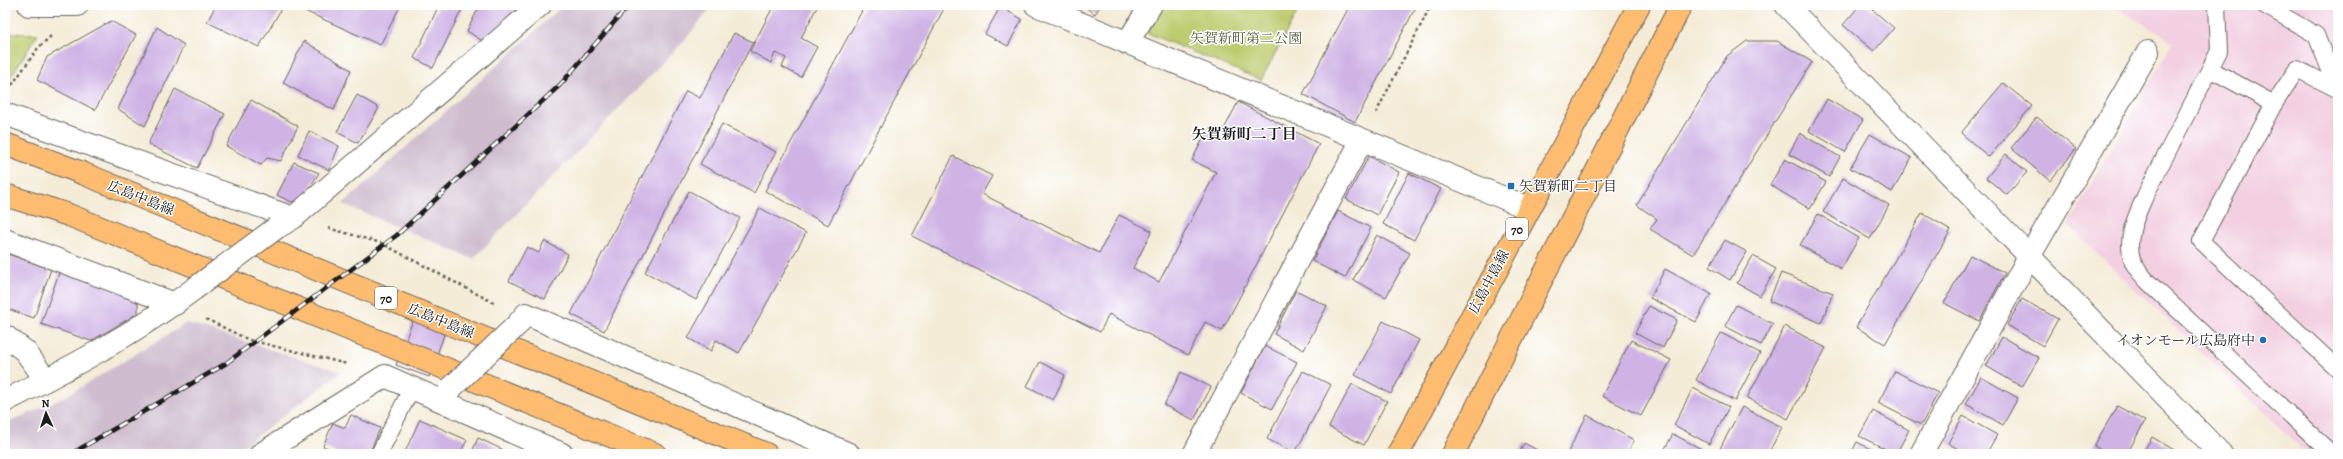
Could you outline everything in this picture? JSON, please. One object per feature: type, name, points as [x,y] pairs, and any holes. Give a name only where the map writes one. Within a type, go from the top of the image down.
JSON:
[{"type":"main road","name":"広島中島線","points":[[1398,454],[1528,208],[1639,5]]},
{"type":"main road","points":[[1453,454],[1681,5]]},
{"type":"main road","name":"広島中島線","points":[[5,144],[82,173],[766,454]]},
{"type":"main road","points":[[5,195],[76,218],[655,454]]},
{"type":"street","points":[[35,6],[77,5]]},
{"type":"street","points":[[5,401],[67,370],[175,304],[285,223],[540,5]]},
{"type":"street","points":[[1036,5],[1528,208]]},
{"type":"street","points":[[1127,43],[1150,5]]},
{"type":"street","points":[[1786,5],[2030,255],[2221,454]]},
{"type":"street","points":[[1921,454],[2030,255],[2148,52]]},
{"type":"street","points":[[5,114],[285,223]]},
{"type":"street","points":[[1194,454],[1362,140]]},
{"type":"street","points":[[5,240],[175,304]]},
{"type":"street","points":[[445,395],[522,320],[849,454]]},
{"type":"street","points":[[5,336],[26,351],[46,380]]},
{"type":"street","points":[[261,454],[385,376],[412,387],[445,395],[562,454]]},
{"type":"lane","points":[[2217,5],[2219,51],[2135,218],[2129,241],[2133,262],[2148,282],[2332,454]]},
{"type":"lane","points":[[2264,5],[2316,35],[2337,90]]},
{"type":"lane","points":[[2210,69],[2274,104]]},
{"type":"lane","points":[[2337,90],[2297,69],[2274,104],[2201,241],[2338,369]]},
{"type":"lane","points":[[379,454],[412,387]]},
{"type":"path","points":[[1362,140],[1431,5]]},
{"type":"path","points":[[8,90],[38,48],[56,31]]},
{"type":"path","points":[[285,223],[381,243],[487,300]]},
{"type":"path","points":[[175,304],[249,340],[353,366]]},
{"type":"shaded area","points":[[564,5],[713,5],[683,42],[473,259],[343,204]]},
{"type":"shaded area","name":"イオンモール広島府中","points":[[2112,5],[2338,5],[2338,454],[2307,454],[2068,225],[2173,42]]},
{"type":"shaded area","points":[[187,323],[341,372],[233,454],[5,454],[5,424],[63,398]]},
{"type":"green space","name":"矢賀新町第二公園","points":[[1165,5],[1301,5],[1261,80],[1147,33]]},
{"type":"green space","points":[[5,33],[38,34],[10,78],[5,76]]},
{"type":"building","points":[[216,5],[277,5],[280,11],[259,47],[207,22]]},
{"type":"building","points":[[297,5],[401,5],[380,45],[296,7]]},
{"type":"building","points":[[439,5],[463,7],[433,68],[414,58]]},
{"type":"building","points":[[480,5],[526,5],[484,42],[467,31]]},
{"type":"building","points":[[774,5],[818,5],[801,38],[817,47],[801,77],[782,67],[786,58],[775,53],[771,63],[750,51]]},
{"type":"building","points":[[865,5],[946,5],[828,225],[765,191]]},
{"type":"building","points":[[1082,5],[1101,5],[1095,14]]},
{"type":"building","points":[[1350,5],[1417,5],[1355,122],[1303,94]]},
{"type":"building","points":[[1860,5],[1867,5],[1894,28],[1874,51],[1843,25]]},
{"type":"building","points":[[1000,7],[1022,19],[1008,46],[985,34]]},
{"type":"building","points":[[111,21],[136,35],[95,110],[37,80],[47,57]]},
{"type":"building","points":[[157,27],[184,45],[145,126],[118,109]]},
{"type":"building","points":[[734,33],[753,42],[604,331],[571,314],[686,91],[700,98]]},
{"type":"building","points":[[304,41],[351,70],[334,110],[283,83]]},
{"type":"building","points":[[1747,41],[1777,41],[1812,62],[1693,255],[1650,229],[1657,219],[1637,205],[1727,56]]},
{"type":"building","points":[[2003,83],[2032,106],[1989,157],[1961,133]]},
{"type":"building","points":[[175,89],[225,114],[197,168],[148,144]]},
{"type":"building","points":[[357,95],[379,108],[358,143],[337,132]]},
{"type":"building","points":[[1827,99],[1863,120],[1845,152],[1809,131]]},
{"type":"building","points":[[251,100],[298,126],[281,161],[267,158],[261,165],[226,146]]},
{"type":"building","points":[[1238,102],[1319,144],[1222,331],[1205,322],[1188,355],[1109,314],[1100,332],[912,236],[953,156],[992,176],[982,194],[1099,253],[1119,215],[1152,231],[1133,268],[1159,282],[1216,172],[1192,160],[1208,129],[1221,135]]},
{"type":"building","points":[[2037,117],[2076,149],[2050,181],[2011,148]]},
{"type":"building","points":[[722,124],[776,152],[754,193],[700,164]]},
{"type":"building","points":[[309,131],[339,146],[329,170],[298,155]]},
{"type":"building","points":[[1800,133],[1840,157],[1829,177],[1789,154]]},
{"type":"building","points":[[1870,134],[1912,158],[1892,192],[1850,168]]},
{"type":"building","points":[[2006,154],[2027,172],[2007,195],[1986,178]]},
{"type":"building","points":[[1369,156],[1399,172],[1377,215],[1346,199]]},
{"type":"building","points":[[1785,159],[1826,182],[1810,209],[1770,185]]},
{"type":"building","points":[[294,162],[319,173],[302,199],[291,202],[277,195]]},
{"type":"building","points":[[1409,173],[1441,189],[1414,240],[1383,224]]},
{"type":"building","points":[[1843,178],[1889,205],[1870,239],[1823,212]]},
{"type":"building","points":[[689,191],[740,218],[696,300],[645,272]]},
{"type":"building","points":[[760,208],[806,233],[739,353],[716,340],[711,351],[688,338]]},
{"type":"building","points":[[1338,211],[1371,228],[1345,278],[1312,261]]},
{"type":"building","points":[[1922,213],[1951,230],[1885,344],[1856,327]]},
{"type":"building","points":[[1818,214],[1859,238],[1841,269],[1800,245]]},
{"type":"building","points":[[1377,235],[1410,253],[1386,297],[1353,280]]},
{"type":"building","points":[[1725,240],[1747,252],[1730,280],[1709,267]]},
{"type":"building","points":[[544,241],[568,254],[545,299],[509,281],[527,247],[539,253]]},
{"type":"building","points":[[5,253],[51,269],[34,318],[5,308]]},
{"type":"building","points":[[1970,255],[2005,273],[1979,321],[1944,303]]},
{"type":"building","points":[[1753,256],[1776,269],[1760,296],[1737,283]]},
{"type":"building","points":[[1665,269],[1711,294],[1696,322],[1650,298]]},
{"type":"building","points":[[60,270],[138,298],[138,313],[91,341],[41,324]]},
{"type":"building","points":[[1781,273],[1833,293],[1821,323],[1769,301]]},
{"type":"building","points":[[1296,290],[1327,306],[1304,350],[1274,334]]},
{"type":"building","points":[[2022,299],[2058,319],[2043,346],[2007,325]]},
{"type":"building","points":[[1736,305],[1773,324],[1761,345],[1725,326]]},
{"type":"building","points":[[1649,306],[1677,320],[1663,348],[1635,333]]},
{"type":"building","points":[[413,320],[445,332],[429,377],[396,365]]},
{"type":"building","points":[[1383,321],[1419,340],[1391,394],[1355,375]]},
{"type":"building","points":[[1785,326],[1826,348],[1788,419],[1747,398]]},
{"type":"building","points":[[1721,333],[1760,353],[1735,401],[1696,380]]},
{"type":"building","points":[[2002,337],[2039,358],[2022,387],[1986,366]]},
{"type":"building","points":[[1631,340],[1671,360],[1641,416],[1602,396]]},
{"type":"building","points":[[1265,346],[1297,362],[1272,409],[1241,393]]},
{"type":"building","points":[[1040,362],[1065,375],[1053,400],[1027,386]]},
{"type":"building","points":[[1303,371],[1331,385],[1295,453],[1267,439]]},
{"type":"building","points":[[1895,371],[1938,393],[1921,425],[1878,403]]},
{"type":"building","points":[[1181,372],[1211,387],[1194,420],[1164,405]]},
{"type":"building","points":[[1981,377],[2018,398],[2003,425],[1966,404]]},
{"type":"building","points":[[1352,384],[1387,401],[1364,445],[1329,427]]},
{"type":"building","points":[[1693,388],[1729,407],[1709,444],[1674,425]]},
{"type":"building","points":[[2117,406],[2145,421],[2127,454],[2108,454],[2094,446]]},
{"type":"building","points":[[1742,407],[1782,427],[1768,454],[1717,454]]},
{"type":"building","points":[[1873,411],[1909,430],[1896,454],[1859,436]]},
{"type":"building","points":[[351,415],[380,428],[369,454],[340,454],[323,446],[333,423],[345,428]]},
{"type":"building","points":[[1587,415],[1634,440],[1627,454],[1607,454],[1602,451],[1600,454],[1567,454]]},
{"type":"building","points":[[1963,416],[1997,435],[1986,454],[1966,454],[1948,443]]},
{"type":"building","points":[[420,419],[467,440],[460,454],[404,454]]},
{"type":"building","points":[[1673,434],[1707,452],[1706,454],[1662,454]]},
{"type":"building","points":[[2152,437],[2181,454],[2142,454]]},
{"type":"building","points":[[478,438],[512,454],[471,454]]},
{"type":"building","points":[[1857,442],[1880,454],[1851,454]]},
{"type":"building","points":[[1524,443],[1545,454],[1519,454]]},
{"type":"railway","points":[[71,454],[225,364],[397,235],[560,85],[629,5]]},
{"type":"place","name":"矢賀新町二丁目","points":[[1511,186]]},
{"type":"place","name":"イオンモール広島府中","points":[[2263,340]]},
{"type":"district","name":"矢賀新町二丁目","points":[[1244,134]]}]
